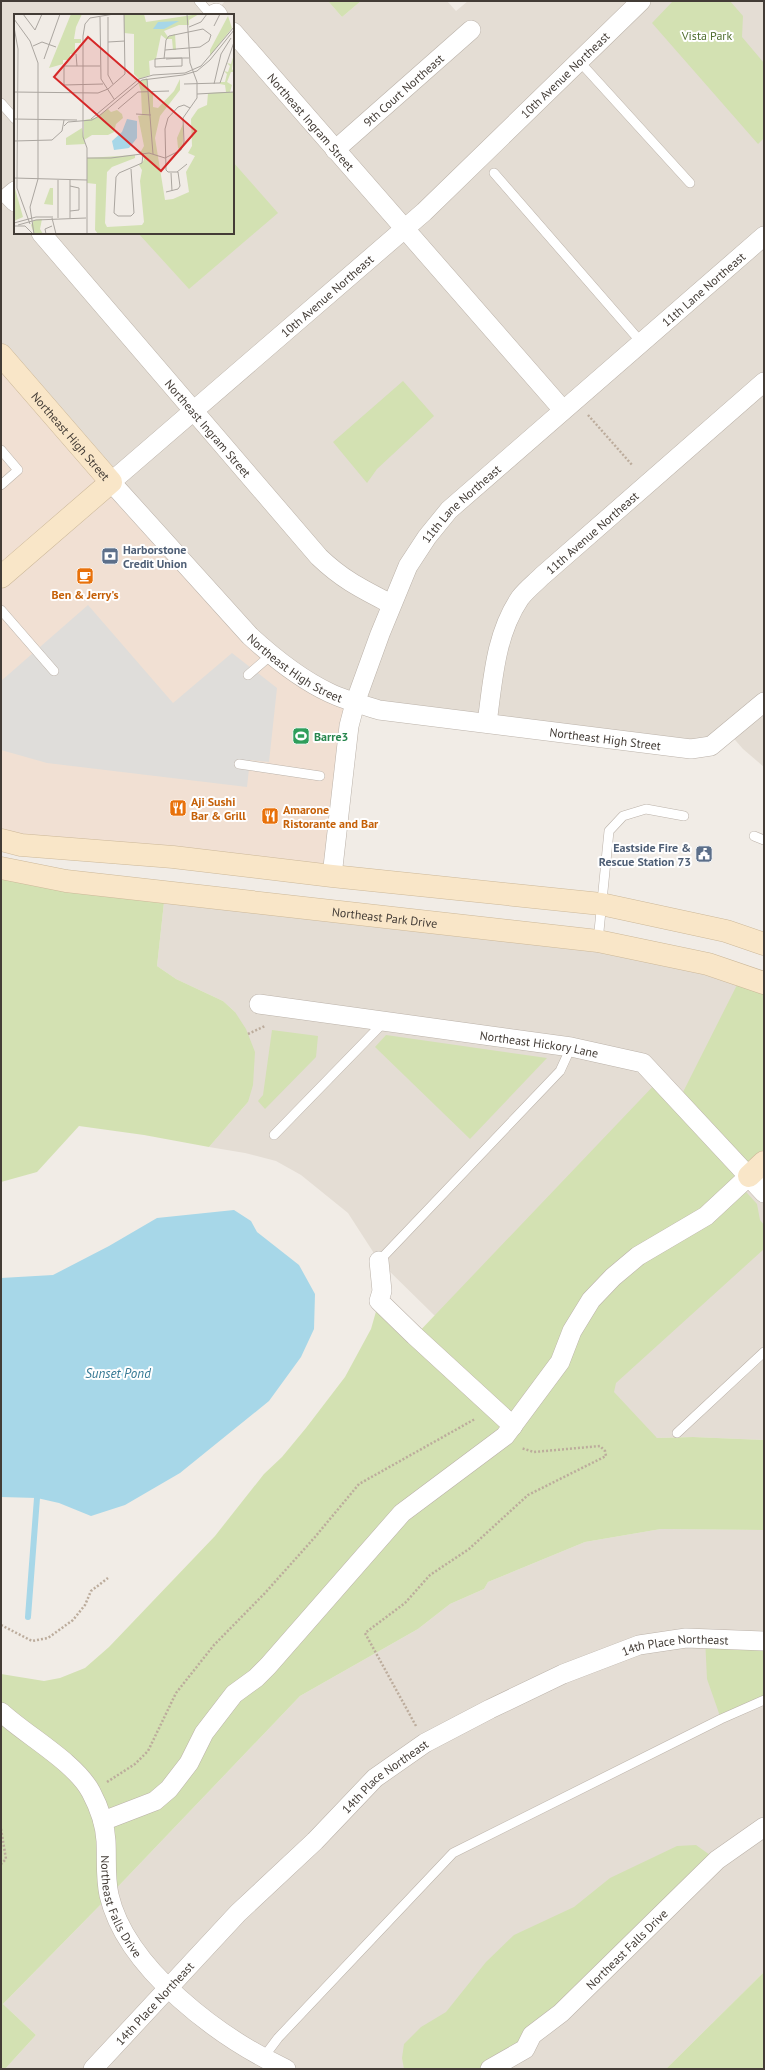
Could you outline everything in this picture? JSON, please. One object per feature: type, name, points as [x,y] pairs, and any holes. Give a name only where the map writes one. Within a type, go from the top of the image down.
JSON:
[{"type":"street","name":"10th Avenue Northeast","points":[[1,577],[405,229],[641,1]]},
{"type":"street","name":"9th Court Northeast","points":[[336,150],[472,30]]},
{"type":"street","name":"Northeast Ingram Street","points":[[234,33],[405,229],[569,405]]},
{"type":"street","points":[[14,192],[9,196],[14,201]]},
{"type":"street","name":"Northeast Ingram Street","points":[[42,234],[320,556],[337,574],[354,586],[391,604]]},
{"type":"street","name":"11th Lane Northeast","points":[[332,876],[349,726],[355,703],[391,604],[408,566],[427,537],[449,510],[764,236]]},
{"type":"street","name":"Northeast High Street","points":[[1,355],[111,482],[250,636],[271,655],[312,684],[330,693],[355,703],[379,710],[691,749],[712,746],[764,702]]},
{"type":"street","name":"11th Avenue Northeast","points":[[487,723],[499,640],[508,619],[521,598],[542,576],[764,382]]},
{"type":"street","points":[[1,840],[21,845],[173,857],[332,876],[601,904],[726,931],[764,944]]},
{"type":"street","name":"Northeast Park Drive","points":[[1,868],[66,881],[598,941],[708,964],[764,983]]},
{"type":"street","name":"Northeast Hickory Lane","points":[[259,1004],[571,1047],[643,1063],[756,1169],[764,1193]]},
{"type":"street","points":[[103,1821],[155,1801],[169,1789],[189,1763],[204,1733],[234,1694],[256,1678],[268,1666],[402,1513],[509,1431],[560,1362],[572,1331],[591,1300],[613,1277],[638,1256],[706,1216],[756,1169]]},
{"type":"street","points":[[379,1261],[382,1291],[379,1301],[509,1431]]},
{"type":"street","name":"14th Place Northeast","points":[[93,2069],[169,1989],[238,1913],[315,1841],[375,1778],[425,1743],[490,1709],[563,1674],[639,1645],[686,1638],[764,1641]]},
{"type":"street","name":"Northeast Falls Drive","points":[[2,1716],[76,1772],[91,1791],[103,1821],[106,1842],[105,1867],[109,1896],[127,1938],[139,1956],[169,1989],[216,2027],[263,2058],[286,2069]]},
{"type":"street","name":"Northeast Falls Drive","points":[[490,2069],[525,2049],[532,2035],[561,2013],[716,1860],[764,1828]]},
{"type":"lane","points":[[199,1],[211,14]]},
{"type":"lane","points":[[579,61],[690,183]]},
{"type":"lane","points":[[1,103],[14,118]]},
{"type":"lane","points":[[494,173],[641,342]]},
{"type":"lane","points":[[1,450],[18,470],[1,485]]},
{"type":"lane","points":[[1,610],[54,672]]},
{"type":"lane","points":[[248,675],[271,655]]},
{"type":"lane","points":[[239,764],[320,776]]},
{"type":"lane","points":[[598,941],[609,831],[623,816],[646,809],[684,816]]},
{"type":"lane","points":[[754,836],[764,840]]},
{"type":"lane","points":[[274,1135],[385,1021]]},
{"type":"lane","points":[[379,1261],[560,1070],[571,1047]]},
{"type":"lane","points":[[677,1433],[764,1352]]},
{"type":"lane","points":[[263,2058],[278,2038],[454,1853],[706,1726],[764,1700]]},
{"type":"path","points":[[569,405],[633,466]]},
{"type":"path","points":[[248,1034],[265,1026]]},
{"type":"path","points":[[91,1791],[135,1764],[148,1750],[176,1693],[214,1644],[265,1593],[315,1537],[359,1484],[476,1419],[509,1431],[522,1449],[534,1452],[600,1446],[605,1450],[606,1456],[528,1495],[469,1549],[430,1575],[405,1603],[365,1633],[418,1728]]},
{"type":"path","points":[[1,1625],[32,1641],[48,1638],[73,1620],[85,1605],[90,1591],[108,1578]]},
{"type":"path","points":[[1,1829],[6,1858],[1,1864]]},
{"type":"shaded area","name":"Vista Park","points":[[1,1],[199,1],[210,14],[14,14],[14,234],[234,234],[234,14],[214,14],[225,1],[328,1],[342,17],[361,1],[447,1],[456,11],[468,1],[764,1],[764,767],[743,749],[729,733],[711,746],[379,710],[301,677],[1,355]]},
{"type":"shaded area","points":[[1,355],[250,636],[355,703],[332,876],[1,840]]},
{"type":"shaded area","points":[[88,605],[173,703],[232,653],[277,688],[269,762],[250,760],[247,787],[47,763],[1,750],[1,681]]},
{"type":"shaded area","points":[[165,893],[567,937],[764,983],[764,1440],[693,1437],[657,1438],[434,1315],[379,1261],[348,1213],[301,1175],[276,1161],[245,1153],[209,1147],[248,1102],[235,1012],[223,1001],[176,979],[157,966]]},
{"type":"shaded area","points":[[661,1529],[764,1530],[764,1972],[666,2069],[5,2069],[36,2035],[3,2004],[109,1896],[300,1696],[418,1629],[450,1604],[484,1589],[488,1582],[585,1542]]},
{"type":"green space","points":[[328,1],[361,1],[342,17]]},
{"type":"green space","name":"Vista Park","points":[[673,1],[730,1],[743,16],[742,37],[764,63],[764,138],[758,144],[652,23]]},
{"type":"green space","points":[[234,163],[278,213],[189,289],[139,234],[234,234]]},
{"type":"green space","points":[[403,381],[434,416],[377,469],[367,483],[333,442]]},
{"type":"green space","points":[[1,868],[165,893],[157,966],[176,979],[223,1001],[235,1012],[246,1029],[255,1052],[253,1085],[248,1102],[209,1147],[144,1135],[79,1126],[37,1172],[1,1182]]},
{"type":"green space","points":[[742,975],[764,983],[764,1162],[739,1184],[757,1204],[760,1220],[764,1225],[764,1249],[616,1383],[614,1392],[657,1438],[693,1437],[764,1440],[764,1530],[661,1529],[585,1542],[488,1582],[484,1589],[450,1604],[418,1629],[300,1696],[109,1896],[3,2004],[36,2035],[5,2069],[1,2069],[1,1674],[44,1681],[60,1678],[85,1668],[109,1647],[215,1536],[264,1474],[282,1457],[306,1428],[345,1377],[371,1329],[379,1301],[415,1336],[659,1080],[679,1100]]},
{"type":"green space","points":[[272,1030],[318,1036],[316,1057],[265,1109],[258,1101],[263,1095]]},
{"type":"green space","points":[[386,1035],[547,1058],[470,1139],[375,1047]]},
{"type":"green space","points":[[705,1638],[764,1641],[764,1700],[721,1719],[707,1679]]},
{"type":"green space","points":[[696,1845],[717,1860],[490,2069],[404,2069],[402,2058],[404,2044],[421,2027],[446,2012],[486,1962],[514,1935],[574,1907],[610,1878],[677,1846]]},
{"type":"green space","points":[[764,1972],[764,2069],[666,2069]]},
{"type":"water","name":"Sunset Pond","points":[[234,1210],[251,1221],[257,1232],[299,1265],[315,1294],[314,1329],[301,1357],[269,1401],[180,1473],[125,1505],[91,1516],[59,1503],[37,1498],[1,1497],[1,1278],[53,1275],[109,1246],[157,1218]]},
{"type":"waterway","points":[[28,1617],[37,1498]]},
{"type":"place","name":"Harborstone Credit Union","points":[[110,556]]},
{"type":"place","name":"Ben & Jerry's","points":[[85,576]]},
{"type":"place","name":"Barre3","points":[[301,736]]},
{"type":"place","name":"Aji Sushi Bar & Grill","points":[[178,808]]},
{"type":"place","name":"Amarone Ristorante and Bar","points":[[270,816]]},
{"type":"place","name":"Eastside Fire & Rescue Station 73","points":[[704,854]]}]
